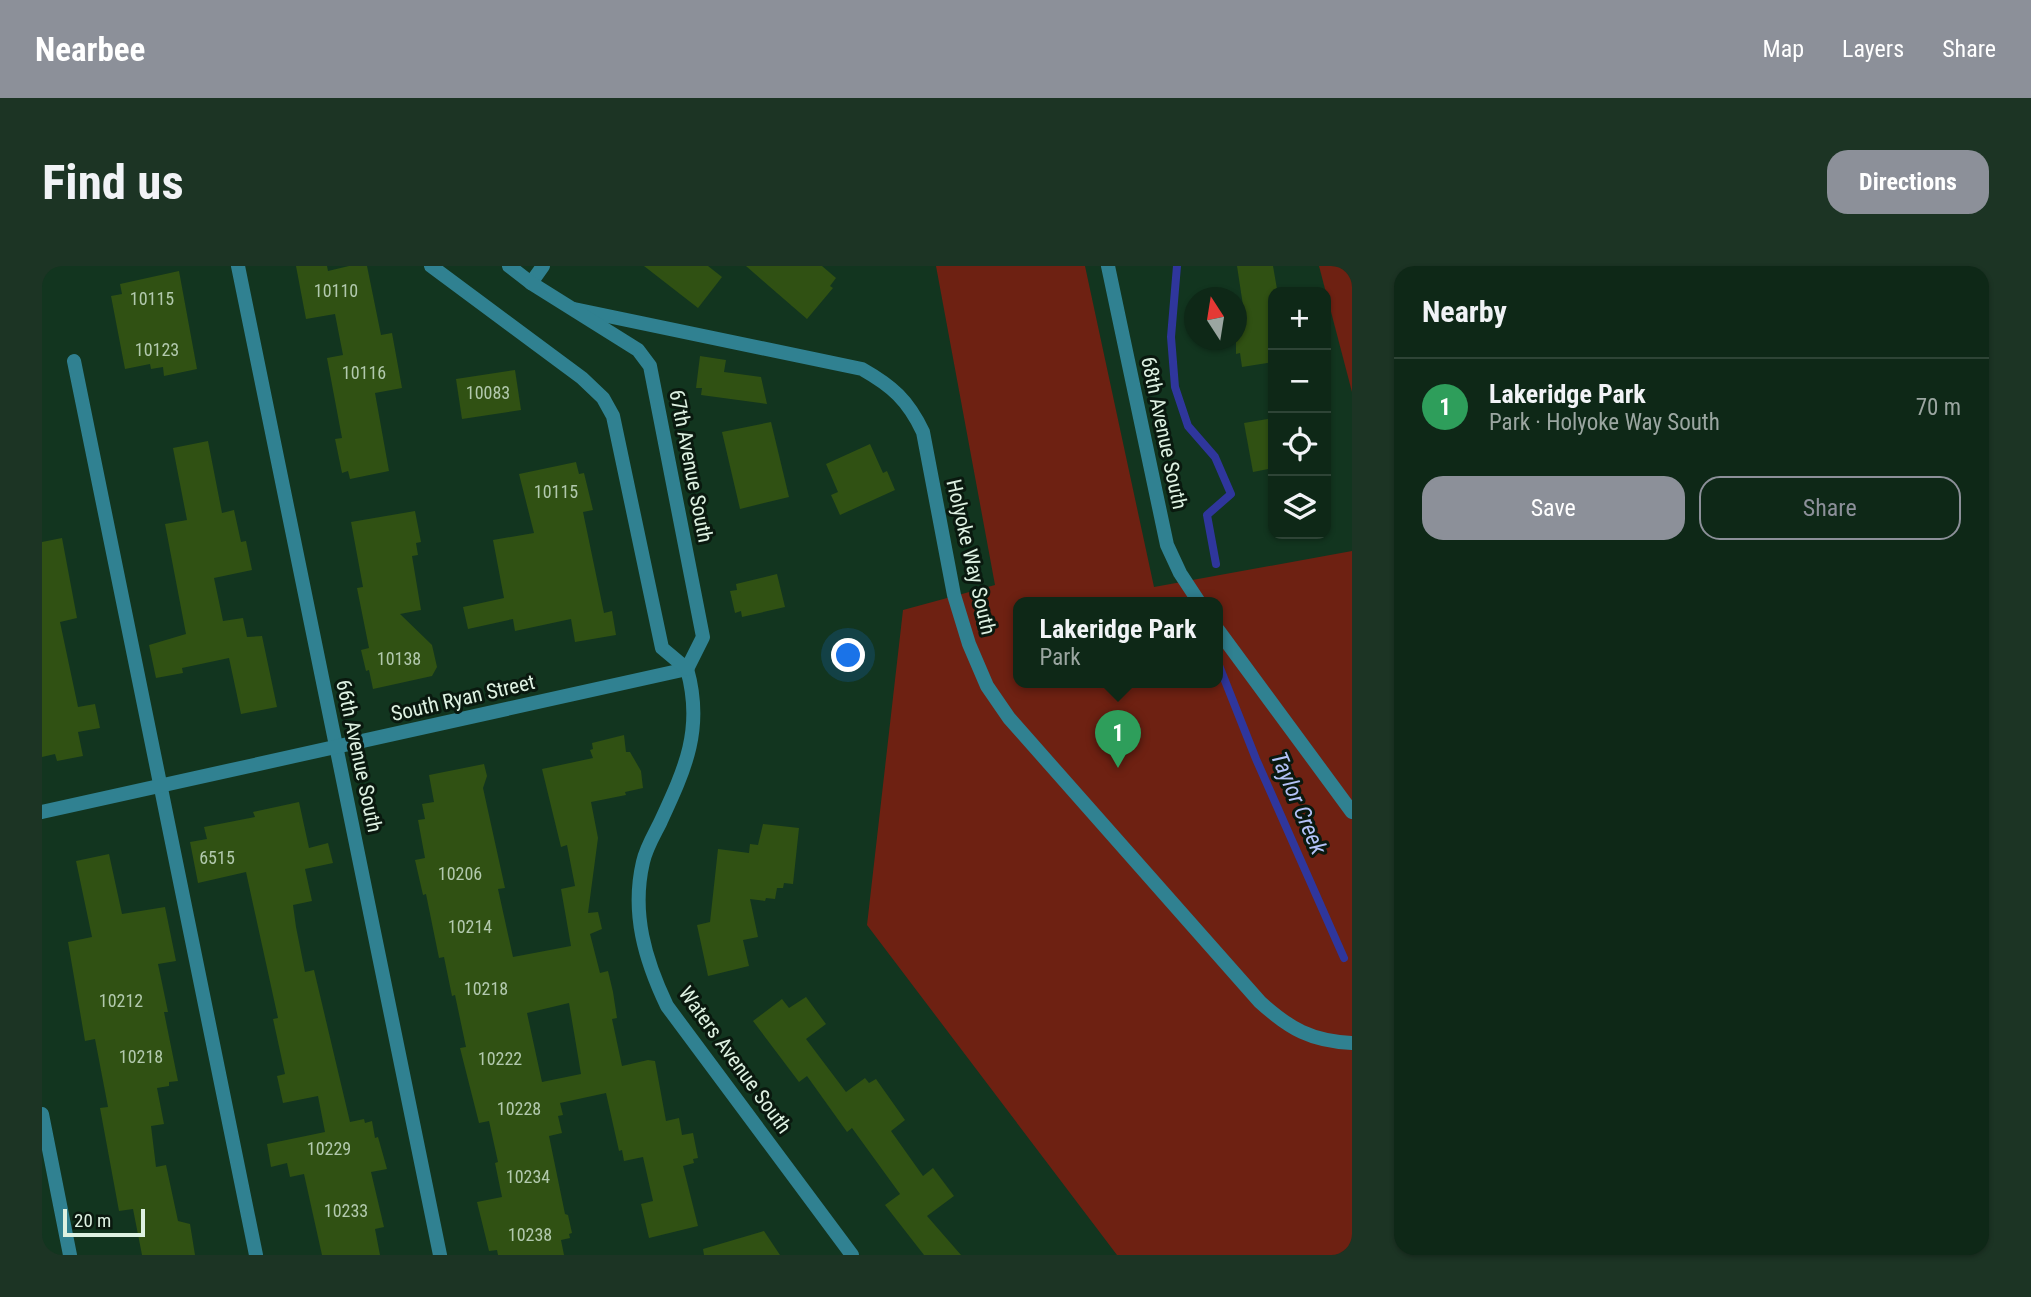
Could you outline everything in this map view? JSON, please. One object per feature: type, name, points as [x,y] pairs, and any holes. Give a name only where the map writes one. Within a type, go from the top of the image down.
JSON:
[{"type":"street","name":"66th Avenue South","points":[[238,266],[440,1255]]},
{"type":"street","points":[[431,266],[582,377],[603,398],[613,416],[662,648],[687,669]]},
{"type":"street","points":[[509,266],[531,283],[544,266]]},
{"type":"street","name":"68th Avenue South","points":[[1108,266],[1167,545],[1196,597]]},
{"type":"street","name":"Holyoke Way South","points":[[531,283],[569,308],[862,369],[899,394],[914,413],[923,432],[954,595],[969,644],[987,686],[1009,718],[1260,1002],[1279,1019],[1302,1033],[1327,1042],[1352,1043]]},
{"type":"street","name":"67th Avenue South","points":[[569,308],[638,350],[650,366],[703,638],[687,669]]},
{"type":"street","points":[[74,361],[256,1255]]},
{"type":"street","points":[[1223,637],[1352,812]]},
{"type":"street","name":"South Ryan Street","points":[[42,811],[687,669]]},
{"type":"street","name":"Waters Avenue South","points":[[687,669],[694,692],[695,714],[690,749],[643,860],[639,888],[643,947],[667,1006],[852,1255]]},
{"type":"street","points":[[42,1114],[70,1255]]},
{"type":"shaded area","points":[[936,266],[1085,266],[1154,587],[1352,551],[1352,1255],[1117,1255],[867,925],[903,610],[995,585]]},
{"type":"shaded area","points":[[1319,266],[1352,266],[1352,392],[1331,312],[1331,287],[1324,287]]},
{"type":"building","points":[[296,266],[327,266],[328,271],[349,266],[367,266],[381,335],[392,333],[402,388],[375,393],[389,471],[350,479],[348,471],[342,473],[335,439],[342,438],[327,358],[343,355],[335,314],[306,319]]},
{"type":"building","points":[[644,266],[708,266],[722,277],[698,308]]},
{"type":"building","points":[[746,266],[822,266],[836,278],[830,286],[833,288],[807,319]]},
{"type":"building","points":[[1237,266],[1273,266],[1277,287],[1268,287],[1268,363],[1242,367],[1240,353],[1236,354],[1236,350],[1247,350],[1247,287],[1240,287]]},
{"type":"building","points":[[179,271],[197,369],[164,376],[163,367],[151,369],[150,364],[125,369],[111,296],[122,294],[120,284]]},
{"type":"building","points":[[700,356],[726,360],[724,372],[761,377],[767,404],[701,395],[702,388],[696,388]]},
{"type":"building","points":[[515,370],[521,410],[462,419],[456,379]]},
{"type":"building","points":[[1268,419],[1268,469],[1253,472],[1244,423]]},
{"type":"building","points":[[771,422],[789,497],[740,509],[722,432]]},
{"type":"building","points":[[208,441],[222,513],[234,510],[241,542],[246,541],[252,570],[214,578],[223,621],[243,618],[247,637],[262,636],[277,707],[241,714],[229,658],[182,668],[183,673],[156,678],[149,645],[186,634],[165,524],[187,520],[173,448]]},
{"type":"building","points":[[870,444],[883,473],[887,471],[895,490],[840,515],[831,495],[838,492],[826,464]]},
{"type":"building","points":[[576,462],[579,474],[584,473],[593,510],[583,512],[604,613],[612,611],[616,635],[575,642],[571,619],[515,631],[513,619],[468,629],[463,607],[504,598],[493,540],[534,533],[519,474]]},
{"type":"building","points":[[415,511],[421,542],[416,543],[418,555],[412,556],[421,610],[400,614],[432,645],[437,667],[432,676],[373,689],[361,650],[369,648],[357,588],[363,587],[351,522]]},
{"type":"building","points":[[62,538],[77,618],[60,622],[78,707],[95,704],[100,728],[78,732],[83,756],[57,761],[55,754],[42,757],[42,542]]},
{"type":"building","points":[[777,574],[785,607],[742,617],[741,611],[735,613],[730,591],[737,590],[736,584]]},
{"type":"building","points":[[624,735],[626,752],[630,752],[641,771],[643,788],[625,792],[626,795],[591,802],[598,838],[588,913],[598,912],[602,929],[590,934],[600,973],[608,971],[617,1018],[612,1019],[622,1066],[655,1061],[666,1121],[679,1118],[682,1135],[693,1133],[698,1158],[693,1159],[694,1163],[683,1166],[698,1226],[649,1238],[641,1204],[653,1201],[643,1157],[624,1161],[622,1150],[619,1151],[606,1093],[560,1103],[563,1115],[558,1116],[562,1133],[549,1136],[565,1214],[568,1215],[572,1233],[569,1234],[570,1238],[561,1240],[564,1255],[498,1255],[497,1250],[489,1251],[477,1202],[502,1197],[495,1163],[498,1162],[489,1121],[479,1123],[460,1048],[466,1047],[455,995],[452,996],[444,957],[439,958],[426,894],[423,895],[415,860],[425,858],[418,820],[425,819],[422,804],[434,802],[429,775],[484,764],[487,776],[483,788],[505,888],[498,889],[513,957],[571,946],[561,889],[575,886],[567,845],[561,847],[542,769],[593,758],[590,750],[593,749],[592,743]],"holes":[[[569,1003],[581,1074],[542,1082],[527,1013]]]},
{"type":"building","points":[[299,802],[309,848],[328,843],[333,863],[305,869],[312,901],[293,905],[296,927],[305,972],[314,970],[350,1122],[364,1119],[365,1123],[372,1121],[375,1138],[378,1137],[387,1169],[371,1172],[384,1227],[375,1229],[380,1255],[322,1255],[304,1174],[290,1177],[287,1163],[271,1167],[267,1144],[325,1132],[318,1096],[283,1103],[277,1076],[285,1074],[273,1019],[278,1018],[246,872],[198,883],[190,842],[207,839],[204,827],[255,817],[253,812]]},
{"type":"building","points":[[763,824],[799,828],[793,884],[784,883],[783,888],[777,888],[775,899],[750,899],[758,937],[743,940],[749,966],[708,976],[697,925],[710,922],[718,849],[749,853],[750,844],[758,845]]},
{"type":"building","points":[[109,854],[122,914],[165,907],[176,961],[158,964],[168,1012],[164,1012],[178,1081],[157,1088],[164,1124],[151,1126],[156,1167],[166,1165],[178,1221],[190,1224],[195,1255],[142,1255],[133,1209],[119,1211],[100,1108],[108,1107],[95,1039],[85,1041],[68,942],[92,937],[76,861]]},
{"type":"building","points":[[806,997],[826,1024],[806,1039],[846,1092],[865,1078],[869,1083],[876,1079],[905,1120],[891,1131],[923,1176],[933,1168],[954,1196],[927,1216],[961,1255],[924,1255],[885,1205],[900,1194],[852,1128],[847,1132],[807,1076],[799,1082],[753,1021],[782,999],[789,1008]]},
{"type":"building","points":[[764,1231],[780,1255],[704,1255],[703,1249]]},
{"type":"waterway","name":"Taylor Creek","points":[[1177,266],[1171,337],[1175,387],[1188,426],[1215,457],[1231,494],[1207,515],[1216,564]]},
{"type":"waterway","name":"Taylor Creek","points":[[1223,676],[1256,759],[1344,958]]},
{"type":"place","name":"Lakeridge Park","points":[[1118,768]]}]
